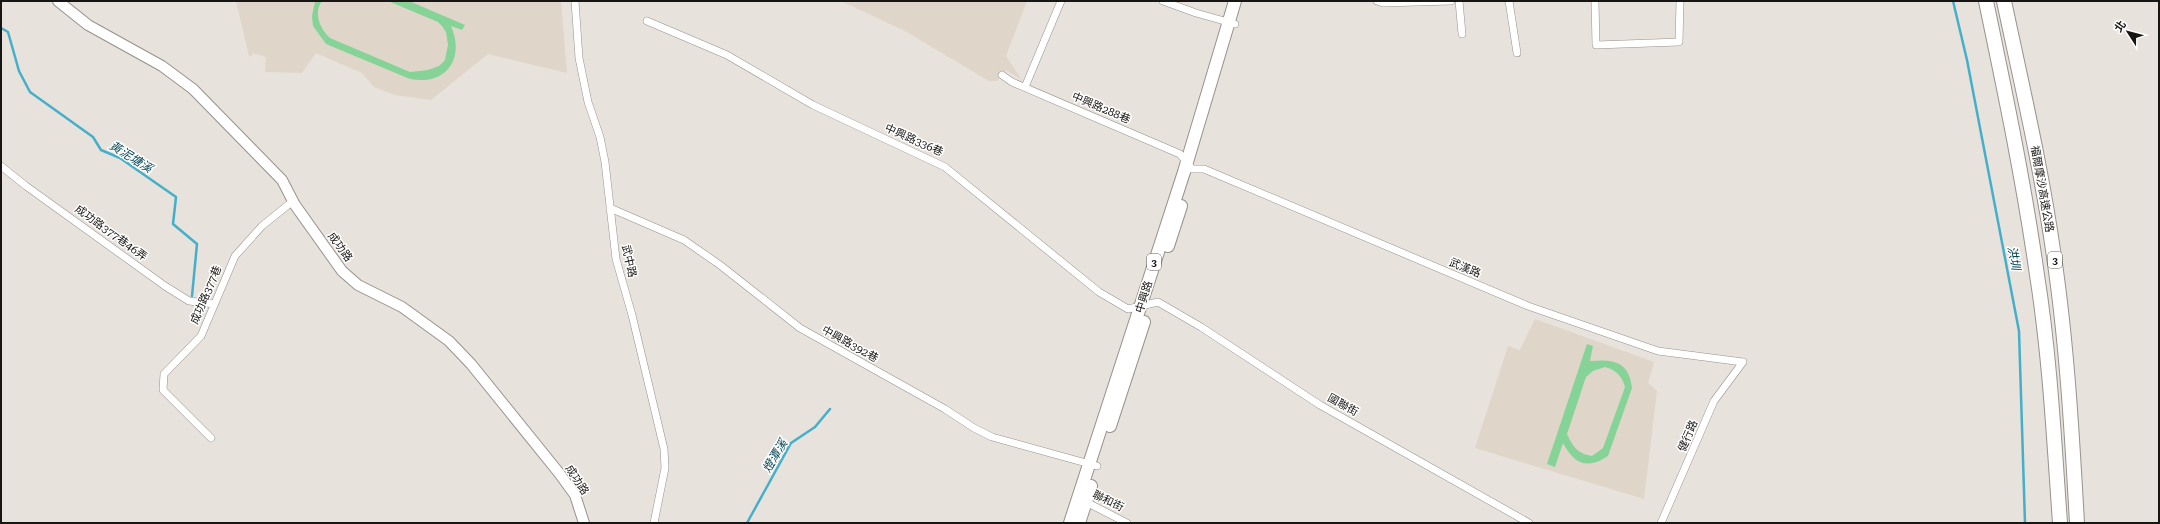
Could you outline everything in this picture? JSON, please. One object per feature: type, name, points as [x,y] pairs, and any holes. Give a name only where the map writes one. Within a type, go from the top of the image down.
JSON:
[{"type":"highway","name":"福爾摩沙高速公路","points":[[1986,1],[2012,124],[2038,276],[2052,403],[2060,523]]},
{"type":"highway","name":"福爾摩沙高速公路","points":[[2004,1],[2029,116],[2054,257],[2070,402],[2077,523]]},
{"type":"main road","name":"中興路","points":[[1079,523],[1082,501],[1093,465],[1129,371],[1145,304],[1232,23],[1235,1]]},
{"type":"main road","name":"中興路","points":[[1232,23],[1243,1]]},
{"type":"main road","name":"中興路","points":[[1070,523],[1082,501]]},
{"type":"street","name":"成功路","points":[[58,1],[88,25],[162,66],[193,89],[282,180],[293,201],[342,271],[358,285],[402,307],[449,341],[471,364],[575,495],[584,523]]},
{"type":"street","name":"武中路","points":[[575,1],[579,58],[588,102],[600,137],[616,260],[632,315],[664,449],[666,468],[654,523]]},
{"type":"street","points":[[1025,88],[1061,1]]},
{"type":"street","points":[[1163,1],[1232,23]]},
{"type":"street","points":[[1377,1],[1384,3],[1451,1]]},
{"type":"street","points":[[1459,1],[1462,34]]},
{"type":"street","points":[[1509,1],[1517,54]]},
{"type":"street","points":[[1595,1],[1596,45],[1680,42],[1680,1]]},
{"type":"street","name":"中興路336巷","points":[[646,21],[727,55],[813,105],[945,166],[1099,292],[1128,309],[1145,304]]},
{"type":"street","name":"中興路288巷","points":[[1002,75],[1025,88],[1180,154],[1189,165]]},
{"type":"street","name":"武漢路","points":[[1189,165],[1204,169],[1516,302],[1658,351],[1743,362]]},
{"type":"street","name":"成功路377巷46弄","points":[[1,166],[26,186],[165,286],[189,301],[214,304]]},
{"type":"street","name":"成功路377巷","points":[[210,438],[163,390],[164,374],[200,336],[235,256],[262,226],[293,201]]},
{"type":"street","name":"中興路392巷","points":[[610,208],[684,240],[720,265],[800,328],[944,409],[974,428],[992,437],[1093,465]]},
{"type":"street","name":"國聯街","points":[[1145,304],[1158,302],[1201,327],[1320,405],[1529,523]]},
{"type":"street","name":"健行路","points":[[1661,523],[1714,401],[1743,362]]},
{"type":"street","name":"聯和街","points":[[1082,501],[1127,523]]},
{"type":"shaded area","points":[[236,1],[561,1],[567,73],[488,54],[431,100],[395,95],[374,87],[362,73],[316,53],[302,73],[265,72],[266,57],[253,53],[251,57],[249,56]]},
{"type":"shaded area","points":[[841,1],[1027,1],[1006,56],[1022,80],[1006,70],[997,81],[989,81],[905,31]]},
{"type":"shaded area","points":[[1535,319],[1654,362],[1648,383],[1657,391],[1644,499],[1475,448],[1508,346],[1520,350]]},
{"type":"green space","points":[[315,1],[322,1],[318,11],[319,21],[323,30],[330,38],[410,72],[428,70],[439,66],[445,60],[448,45],[446,32],[438,22],[388,1],[409,1],[465,25],[462,30],[451,26],[455,38],[456,49],[454,59],[450,67],[443,74],[434,78],[423,80],[410,79],[326,44],[313,26],[312,16]]},
{"type":"green space","points":[[1587,344],[1593,346],[1590,361],[1598,360],[1613,362],[1623,367],[1630,379],[1632,388],[1608,456],[1594,463],[1582,463],[1572,456],[1563,443],[1555,467],[1547,464]],"holes":[[[1605,367],[1618,374],[1625,387],[1603,448],[1592,456],[1583,454],[1571,443],[1567,434],[1586,377],[1593,371]]]},
{"type":"waterway","name":"洪圳","points":[[1953,1],[1967,60],[2019,331],[2025,523]]},
{"type":"waterway","name":"黃泥塘溪","points":[[1,28],[8,32],[19,71],[30,92],[93,137],[101,150],[120,158],[176,197],[173,224],[197,244],[192,296]]},
{"type":"waterway","name":"燈潭溪","points":[[747,523],[791,443],[815,427],[830,409]]}]
